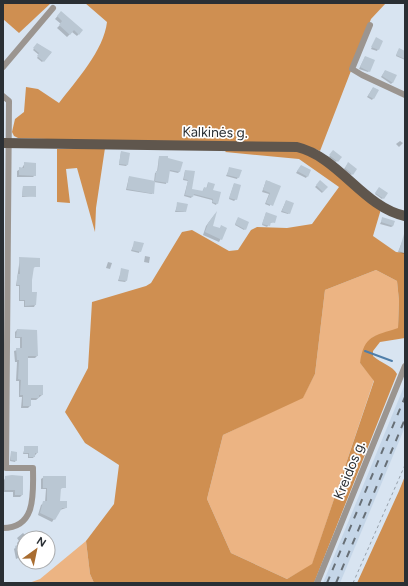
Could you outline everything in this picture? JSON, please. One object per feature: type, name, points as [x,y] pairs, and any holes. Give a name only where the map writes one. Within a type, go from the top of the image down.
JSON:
[{"type":"main road","name":"Kalkinės g.","points":[[6,143],[297,147],[318,155],[384,208],[405,216]]},
{"type":"street","points":[[3,67],[54,8]]},
{"type":"street","points":[[370,25],[352,68],[362,75],[405,95]]},
{"type":"street","points":[[3,96],[9,101],[6,143],[5,247],[6,468],[33,468],[32,506],[29,515],[21,522],[10,528],[3,528]]},
{"type":"street","name":"Kreidos g.","points":[[317,583],[405,366]]},
{"type":"path","points":[[353,583],[405,465]]},
{"type":"shaded area","points":[[3,3],[51,3],[19,33],[3,19]]},
{"type":"shaded area","points":[[85,3],[386,3],[371,19],[320,151],[313,148],[18,138],[14,136],[12,132],[15,119],[24,112],[26,87],[38,89],[59,103],[88,65],[101,43],[107,22]]},
{"type":"shaded area","points":[[105,148],[96,208],[95,232],[77,168],[66,169],[70,203],[57,202],[57,149]]},
{"type":"shaded area","points":[[229,148],[303,152],[314,156],[381,209],[373,236],[396,252],[405,253],[405,338],[380,342],[373,351],[373,356],[393,369],[397,374],[314,583],[94,583],[90,574],[86,541],[114,504],[119,465],[85,443],[65,412],[88,368],[92,302],[146,286],[151,283],[182,232],[192,230],[229,251],[238,250],[251,230],[257,227],[287,228],[312,224],[339,187],[299,159],[225,152]],"holes":[[[376,270],[397,281],[399,301],[398,328],[376,335],[367,342],[364,347],[360,363],[374,381],[312,564],[287,579],[231,553],[207,499],[223,435],[303,398],[315,374],[325,290]]]},
{"type":"shaded area","points":[[376,270],[397,281],[399,301],[398,329],[373,337],[360,363],[374,380],[312,565],[287,579],[231,553],[207,499],[223,435],[303,397],[315,374],[325,290]]},
{"type":"shaded area","points":[[405,384],[405,427],[340,583],[323,583]]},
{"type":"shaded area","points":[[405,476],[405,583],[357,583],[399,491]]},
{"type":"shaded area","points":[[86,541],[90,574],[94,583],[29,583],[40,579],[51,570],[56,570],[56,566]]},
{"type":"building","points":[[61,11],[83,30],[79,35],[74,30],[70,35],[59,25],[62,21],[57,16]]},
{"type":"building","points":[[376,37],[383,41],[379,50],[371,47]]},
{"type":"building","points":[[37,43],[52,52],[44,62],[37,56],[39,53],[33,48]]},
{"type":"building","points":[[399,48],[405,51],[405,59],[396,55]]},
{"type":"building","points":[[365,56],[375,60],[370,72],[360,67]]},
{"type":"building","points":[[385,70],[397,75],[393,83],[382,76]]},
{"type":"building","points":[[373,87],[379,90],[374,99],[368,96]]},
{"type":"building","points":[[333,150],[342,157],[338,162],[329,155]]},
{"type":"building","points":[[121,151],[130,153],[128,165],[119,164]]},
{"type":"building","points":[[159,156],[168,156],[168,158],[183,162],[180,172],[170,170],[168,183],[155,181],[156,171],[158,171]]},
{"type":"building","points":[[24,162],[36,163],[36,176],[19,175],[19,167],[24,168]]},
{"type":"building","points":[[348,162],[357,169],[353,175],[345,168]]},
{"type":"building","points":[[301,165],[311,170],[308,177],[297,171]]},
{"type":"building","points":[[229,167],[242,170],[239,178],[227,175]]},
{"type":"building","points":[[185,170],[195,171],[192,189],[203,191],[204,187],[207,188],[208,182],[215,184],[213,190],[221,192],[218,204],[212,202],[213,199],[194,194],[193,197],[185,195],[188,180],[184,179]]},
{"type":"building","points":[[129,176],[155,181],[154,194],[127,189]]},
{"type":"building","points":[[266,180],[281,186],[273,206],[266,203],[270,193],[263,190]]},
{"type":"building","points":[[320,180],[328,187],[323,192],[316,185]]},
{"type":"building","points":[[234,183],[241,185],[237,200],[229,198]]},
{"type":"building","points":[[23,186],[36,186],[36,197],[22,196]]},
{"type":"building","points":[[379,187],[388,193],[384,199],[375,193]]},
{"type":"building","points":[[286,200],[294,203],[290,214],[282,211]]},
{"type":"building","points":[[177,202],[188,204],[186,212],[176,211]]},
{"type":"building","points":[[217,211],[213,226],[220,228],[221,225],[227,228],[222,240],[205,232],[208,223]]},
{"type":"building","points":[[266,212],[277,216],[275,223],[271,222],[270,226],[262,224]]},
{"type":"building","points":[[238,217],[249,222],[246,230],[235,224]]},
{"type":"building","points":[[382,217],[395,221],[393,226],[381,222]]},
{"type":"building","points":[[405,234],[405,253],[399,251]]},
{"type":"building","points":[[134,241],[144,243],[141,252],[132,250]]},
{"type":"building","points":[[19,257],[40,258],[40,267],[34,267],[32,280],[32,292],[37,292],[36,305],[25,306],[25,300],[20,300],[20,285],[17,285],[18,274],[20,274]]},
{"type":"building","points":[[121,268],[129,270],[127,281],[119,280]]},
{"type":"building","points":[[17,329],[37,330],[38,356],[28,356],[28,385],[43,385],[43,395],[39,395],[39,398],[31,398],[31,406],[23,406],[23,395],[20,395],[21,380],[18,379],[19,360],[17,360],[16,348],[22,348],[22,337],[16,337]]},
{"type":"building","points":[[24,446],[38,446],[38,453],[35,453],[35,457],[29,457],[29,453],[24,453]]},
{"type":"building","points":[[11,451],[17,452],[17,461],[11,460]]},
{"type":"building","points":[[5,476],[23,476],[23,495],[15,495],[15,490],[5,490]]},
{"type":"building","points":[[43,476],[66,476],[66,488],[61,488],[60,501],[67,501],[67,508],[62,508],[55,520],[40,513],[43,501],[47,501],[47,488],[43,488]]},
{"type":"waterway","points":[[365,351],[392,361]]},
{"type":"railway","points":[[327,583],[405,397]]},
{"type":"railway","points":[[336,583],[405,419]]}]
